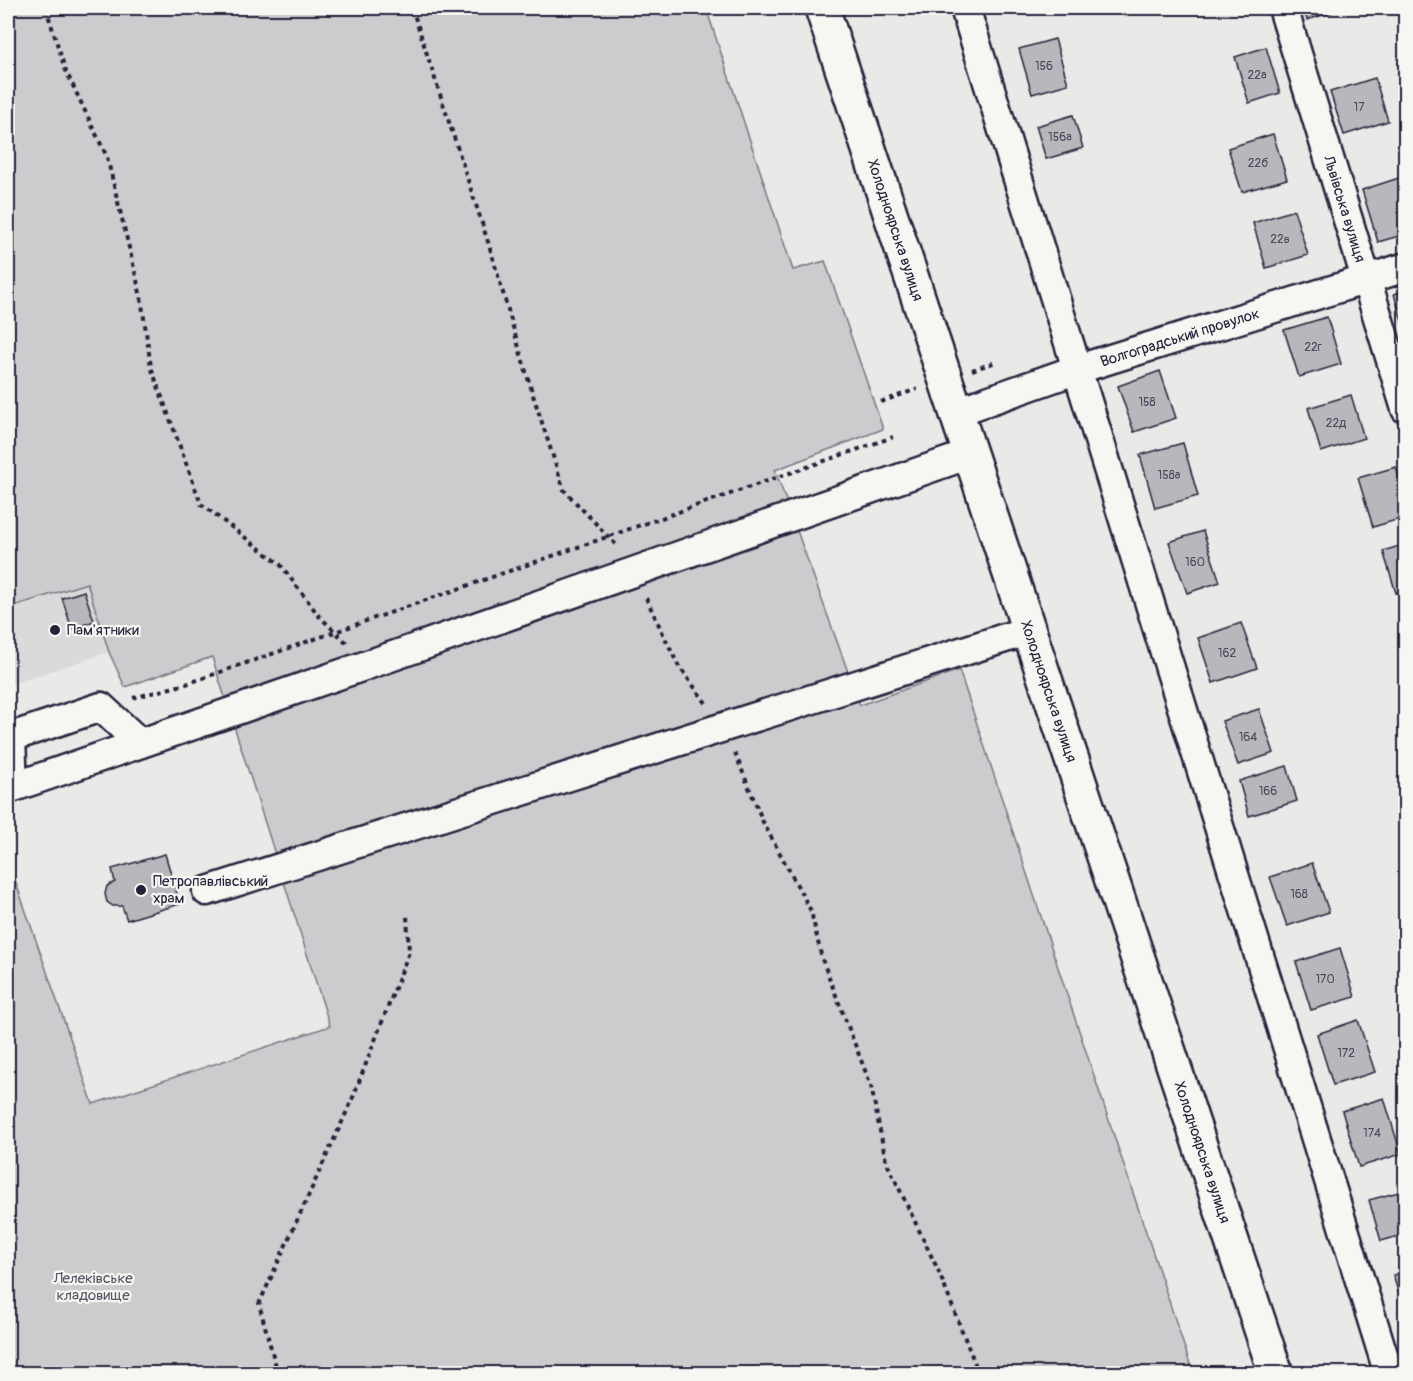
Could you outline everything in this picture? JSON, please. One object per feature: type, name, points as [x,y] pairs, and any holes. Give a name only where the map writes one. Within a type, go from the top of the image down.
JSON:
[{"type":"main road","name":"Холодноярська вулиця","points":[[822,8],[1276,1374]]},
{"type":"street","points":[[965,8],[1389,1374]]},
{"type":"street","name":"Львівська вулиця","points":[[1282,8],[1406,409]]},
{"type":"street","name":"Волгоградський провулок","points":[[956,412],[1078,369],[1406,267]]},
{"type":"street","points":[[140,743],[101,707],[11,737],[10,788],[370,664],[970,454]]},
{"type":"street","points":[[207,891],[1029,630]]},
{"type":"path","points":[[46,8],[65,69],[107,157],[141,297],[151,367],[201,504],[280,564],[319,616],[370,664]]},
{"type":"path","points":[[412,8],[489,245],[531,392],[564,490],[623,553],[635,571],[678,665],[724,726],[763,822],[811,911],[822,959],[871,1086],[886,1161],[938,1270],[979,1374]]},
{"type":"path","points":[[101,707],[186,684],[893,437]]},
{"type":"path","points":[[279,1374],[259,1304],[352,1100],[410,952],[407,916]]},
{"type":"shaded area","name":"Пам'ятники","points":[[87,583],[109,652],[8,685],[8,608]]},
{"type":"green space","name":"Лелеківське кладовище","points":[[8,8],[706,8],[793,270],[825,261],[883,429],[775,470],[860,705],[959,670],[1193,1373],[8,1373],[8,860],[93,1104],[330,1026],[212,657],[125,687],[109,652],[87,583],[8,608]]},
{"type":"building","points":[[1303,8],[1345,8],[1307,20]]},
{"type":"building","points":[[1055,39],[1068,84],[1032,94],[1019,49]]},
{"type":"building","points":[[1266,47],[1280,93],[1249,103],[1235,57]]},
{"type":"building","points":[[1375,78],[1388,121],[1344,135],[1330,92]]},
{"type":"building","points":[[1073,115],[1083,148],[1046,159],[1036,126]]},
{"type":"building","points":[[1273,134],[1287,179],[1242,192],[1228,148]]},
{"type":"building","points":[[1402,177],[1406,188],[1406,234],[1378,242],[1362,190]]},
{"type":"building","points":[[1294,210],[1308,255],[1266,268],[1253,223]]},
{"type":"building","points":[[1406,290],[1406,328],[1404,328],[1394,294]]},
{"type":"building","points":[[1327,317],[1341,364],[1299,377],[1284,330]]},
{"type":"building","points":[[1160,371],[1176,418],[1134,432],[1118,386]]},
{"type":"building","points":[[1351,395],[1364,438],[1321,452],[1308,408]]},
{"type":"building","points":[[1183,443],[1198,496],[1155,508],[1140,455]]},
{"type":"building","points":[[1396,467],[1406,499],[1406,517],[1373,527],[1358,478]]},
{"type":"building","points":[[1203,531],[1220,582],[1187,593],[1169,542]]},
{"type":"building","points":[[1406,544],[1406,590],[1396,593],[1383,551]]},
{"type":"building","points":[[84,591],[94,621],[72,629],[62,598]]},
{"type":"building","points":[[1241,623],[1257,668],[1213,683],[1198,638]]},
{"type":"building","points":[[1259,709],[1274,753],[1238,765],[1222,721]]},
{"type":"building","points":[[1287,766],[1297,801],[1249,816],[1239,781]]},
{"type":"building","name":"Петропавлівський храм","points":[[165,854],[180,904],[127,920],[122,906],[113,906],[107,902],[105,894],[107,886],[115,882],[112,869]]},
{"type":"building","points":[[1312,863],[1329,912],[1287,926],[1270,877]]},
{"type":"building","points":[[1340,948],[1355,997],[1311,1010],[1296,962]]},
{"type":"building","points":[[1358,1020],[1375,1072],[1333,1085],[1317,1034]]},
{"type":"building","points":[[1384,1098],[1401,1154],[1359,1167],[1342,1111]]},
{"type":"building","points":[[1406,1190],[1406,1234],[1381,1241],[1369,1200]]},
{"type":"building","points":[[1406,1272],[1406,1318],[1393,1275]]},
{"type":"place","name":"Пам'ятники","points":[[55,630]]},
{"type":"place","name":"Петропавлівський храм","points":[[141,890]]}]
